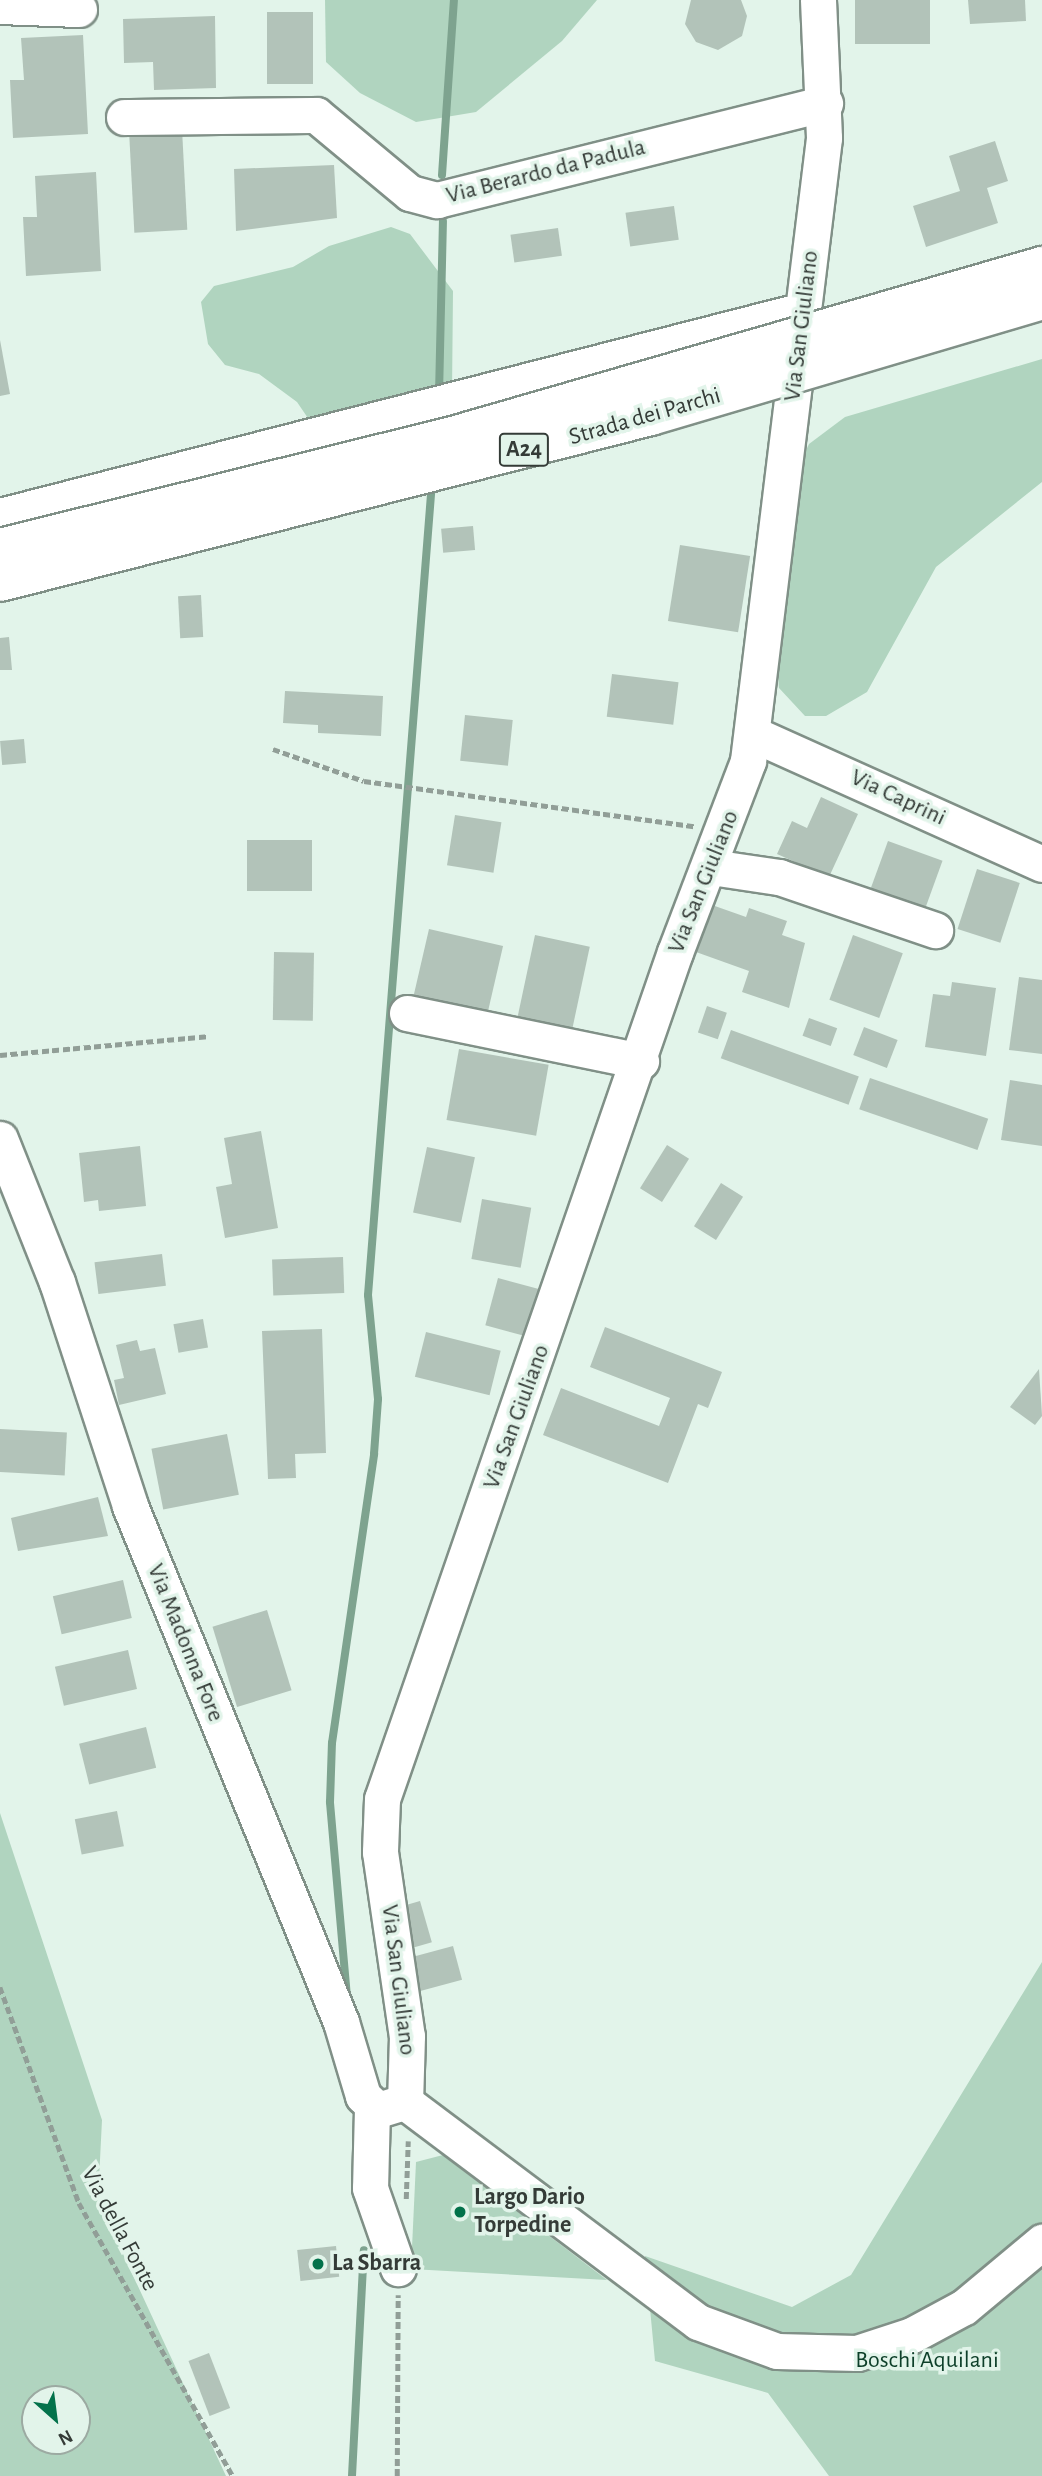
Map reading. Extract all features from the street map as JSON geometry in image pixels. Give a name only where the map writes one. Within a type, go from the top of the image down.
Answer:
[{"type":"highway","name":"Strada dei Parchi","points":[[0,548],[463,433],[1042,266]]},
{"type":"highway","name":"Strada dei Parchi","points":[[0,582],[638,419],[1042,300]]},
{"type":"street","name":"Via San Giuliano","points":[[405,2102],[407,2036],[380,1852],[382,1799],[641,1061],[725,831],[753,734],[825,103],[818,0]]},
{"type":"street","points":[[0,6],[79,9]]},
{"type":"street","name":"Via Berardo da Padula","points":[[124,117],[316,115],[410,193],[437,200],[825,103]]},
{"type":"street","points":[[0,516],[803,310]]},
{"type":"street","name":"Via Caprini","points":[[753,734],[1042,864]]},
{"type":"street","points":[[710,867],[779,877],[935,930]]},
{"type":"street","points":[[407,1013],[641,1061]]},
{"type":"street","name":"Via Madonna Fore","points":[[0,1139],[57,1282],[135,1517],[372,2108]]},
{"type":"street","points":[[397,2260],[370,2188],[372,2108],[405,2102],[698,2322],[777,2351],[857,2353],[912,2335],[964,2307],[1042,2242]]},
{"type":"path","points":[[273,749],[350,778],[725,831]]},
{"type":"path","points":[[0,1055],[207,1036]]},
{"type":"path","name":"Via della Fonte","points":[[0,1987],[79,2203],[233,2476]]},
{"type":"path","points":[[397,2476],[397,2260],[405,2239],[405,2102]]},
{"type":"green space","points":[[325,0],[597,0],[562,41],[476,112],[416,122],[360,93],[326,62]]},
{"type":"green space","points":[[391,227],[410,234],[453,291],[452,393],[314,427],[297,402],[259,374],[225,365],[208,344],[201,302],[214,286],[293,267],[329,246]]},
{"type":"green space","points":[[1042,359],[1042,482],[936,567],[867,692],[826,716],[805,716],[779,688],[777,664],[797,469],[809,444],[845,417]]},
{"type":"green space","points":[[0,1813],[102,2120],[98,2200],[226,2476],[0,2476]]},
{"type":"green space","name":"Boschi Aquilani","points":[[1042,1962],[1042,2476],[829,2476],[768,2393],[655,2361],[645,2256],[792,2307],[851,2275]]},
{"type":"green space","name":"Largo Dario Torpedine","points":[[443,2155],[607,2280],[411,2269],[416,2162]]},
{"type":"building","points":[[691,0],[741,0],[747,16],[742,36],[718,50],[696,42],[685,24]]},
{"type":"building","points":[[855,0],[930,0],[930,44],[855,44]]},
{"type":"building","points":[[968,0],[1025,0],[1026,21],[970,24]]},
{"type":"building","points":[[267,12],[313,12],[313,84],[267,84]]},
{"type":"building","points":[[215,16],[216,88],[154,90],[153,62],[124,63],[123,19]]},
{"type":"building","points":[[83,35],[88,134],[13,138],[10,80],[24,80],[21,38]]},
{"type":"building","points":[[182,129],[187,230],[134,233],[129,132]]},
{"type":"building","points":[[995,141],[1008,181],[987,188],[998,223],[926,247],[913,206],[960,191],[949,156]]},
{"type":"building","points":[[334,165],[337,218],[236,231],[234,169]]},
{"type":"building","points":[[96,172],[101,271],[26,276],[23,217],[37,217],[35,176]]},
{"type":"building","points":[[674,206],[679,240],[630,246],[625,213]]},
{"type":"building","points":[[558,228],[562,256],[514,262],[510,235]]},
{"type":"building","points":[[0,340],[10,394],[0,396]]},
{"type":"building","points":[[473,526],[475,550],[443,553],[441,529]]},
{"type":"building","points":[[680,545],[750,556],[738,632],[668,621]]},
{"type":"building","points":[[201,595],[203,637],[180,638],[178,596]]},
{"type":"building","points":[[9,637],[12,670],[0,670],[0,638]]},
{"type":"building","points":[[612,674],[679,682],[673,725],[607,717]]},
{"type":"building","points":[[285,691],[383,696],[381,736],[318,733],[318,725],[283,723]]},
{"type":"building","points":[[465,715],[513,720],[508,766],[460,761]]},
{"type":"building","points":[[24,739],[26,763],[2,765],[0,741]]},
{"type":"building","points":[[821,797],[858,814],[829,877],[777,854],[792,821],[807,828]]},
{"type":"building","points":[[455,815],[501,822],[493,873],[447,865]]},
{"type":"building","points":[[247,840],[312,840],[312,891],[247,891]]},
{"type":"building","points":[[888,841],[943,861],[924,911],[870,891]]},
{"type":"building","points":[[977,869],[1020,883],[1000,943],[958,929]]},
{"type":"building","points":[[712,905],[746,917],[749,908],[787,921],[782,935],[805,943],[789,1008],[742,992],[749,971],[696,952]]},
{"type":"building","points":[[429,929],[503,946],[487,1014],[413,997]]},
{"type":"building","points":[[535,935],[590,947],[572,1032],[517,1020]]},
{"type":"building","points":[[853,935],[903,953],[879,1018],[829,1000]]},
{"type":"building","points":[[274,952],[314,953],[313,1021],[273,1020]]},
{"type":"building","points":[[1019,977],[1042,980],[1042,1054],[1009,1050]]},
{"type":"building","points":[[952,982],[996,988],[986,1056],[925,1047],[933,994],[950,996]]},
{"type":"building","points":[[707,1006],[727,1013],[718,1039],[698,1032]]},
{"type":"building","points":[[809,1018],[837,1028],[831,1046],[803,1036]]},
{"type":"building","points":[[864,1027],[898,1040],[887,1068],[853,1055]]},
{"type":"building","points":[[731,1030],[859,1077],[849,1105],[721,1058]]},
{"type":"building","points":[[459,1049],[549,1065],[536,1136],[446,1120]]},
{"type":"building","points":[[870,1078],[988,1119],[977,1150],[859,1109]]},
{"type":"building","points":[[1010,1080],[1042,1085],[1042,1146],[1001,1140]]},
{"type":"building","points":[[261,1131],[278,1228],[225,1238],[216,1187],[232,1184],[224,1138]]},
{"type":"building","points":[[667,1145],[689,1159],[662,1202],[640,1188]]},
{"type":"building","points":[[140,1146],[146,1206],[99,1211],[98,1200],[84,1202],[79,1153]]},
{"type":"building","points":[[427,1147],[475,1157],[461,1223],[413,1213]]},
{"type":"building","points":[[721,1183],[743,1197],[716,1240],[694,1226]]},
{"type":"building","points":[[482,1199],[531,1208],[521,1268],[471,1259]]},
{"type":"building","points":[[162,1254],[166,1286],[98,1294],[95,1262]]},
{"type":"building","points":[[343,1257],[344,1293],[273,1295],[272,1259]]},
{"type":"building","points":[[498,1278],[542,1290],[530,1337],[485,1325]]},
{"type":"building","points":[[203,1319],[208,1348],[178,1353],[173,1324]]},
{"type":"building","points":[[605,1327],[722,1372],[708,1408],[698,1404],[668,1483],[543,1435],[561,1388],[659,1426],[670,1398],[590,1367]]},
{"type":"building","points":[[322,1329],[326,1453],[295,1454],[296,1478],[268,1479],[262,1331]]},
{"type":"building","points":[[426,1332],[501,1351],[490,1395],[415,1377]]},
{"type":"building","points":[[137,1340],[140,1351],[155,1348],[166,1394],[119,1405],[114,1380],[124,1378],[116,1345]]},
{"type":"building","points":[[1039,1369],[1042,1416],[1035,1425],[1010,1407]]},
{"type":"building","points":[[0,1429],[67,1433],[65,1475],[0,1472]]},
{"type":"building","points":[[227,1434],[239,1495],[163,1510],[151,1449]]},
{"type":"building","points":[[98,1497],[108,1536],[18,1551],[11,1518]]},
{"type":"building","points":[[123,1580],[132,1618],[62,1634],[53,1596]]},
{"type":"building","points":[[267,1610],[292,1690],[237,1707],[212,1627]]},
{"type":"building","points":[[128,1650],[137,1689],[64,1706],[55,1667]]},
{"type":"building","points":[[146,1727],[156,1768],[89,1784],[79,1744]]},
{"type":"building","points":[[117,1811],[124,1846],[82,1855],[75,1819]]},
{"type":"building","points":[[420,1901],[432,1942],[406,1950],[394,1908]]},
{"type":"building","points":[[453,1946],[462,1980],[417,1992],[408,1958]]},
{"type":"building","name":"La Sbarra","points":[[336,2246],[339,2277],[300,2281],[297,2250]]},
{"type":"building","points":[[209,2353],[230,2408],[210,2416],[188,2361]]},
{"type":"waterway","points":[[442,175],[454,0]]},
{"type":"waterway","points":[[439,395],[443,221]]},
{"type":"waterway","points":[[347,1997],[330,1802],[332,1743],[374,1454],[378,1399],[368,1295],[432,481]]},
{"type":"waterway","points":[[352,2476],[364,2250]]},
{"type":"place","name":"Largo Dario Torpedine","points":[[460,2212]]},
{"type":"place","name":"La Sbarra","points":[[318,2264]]}]
